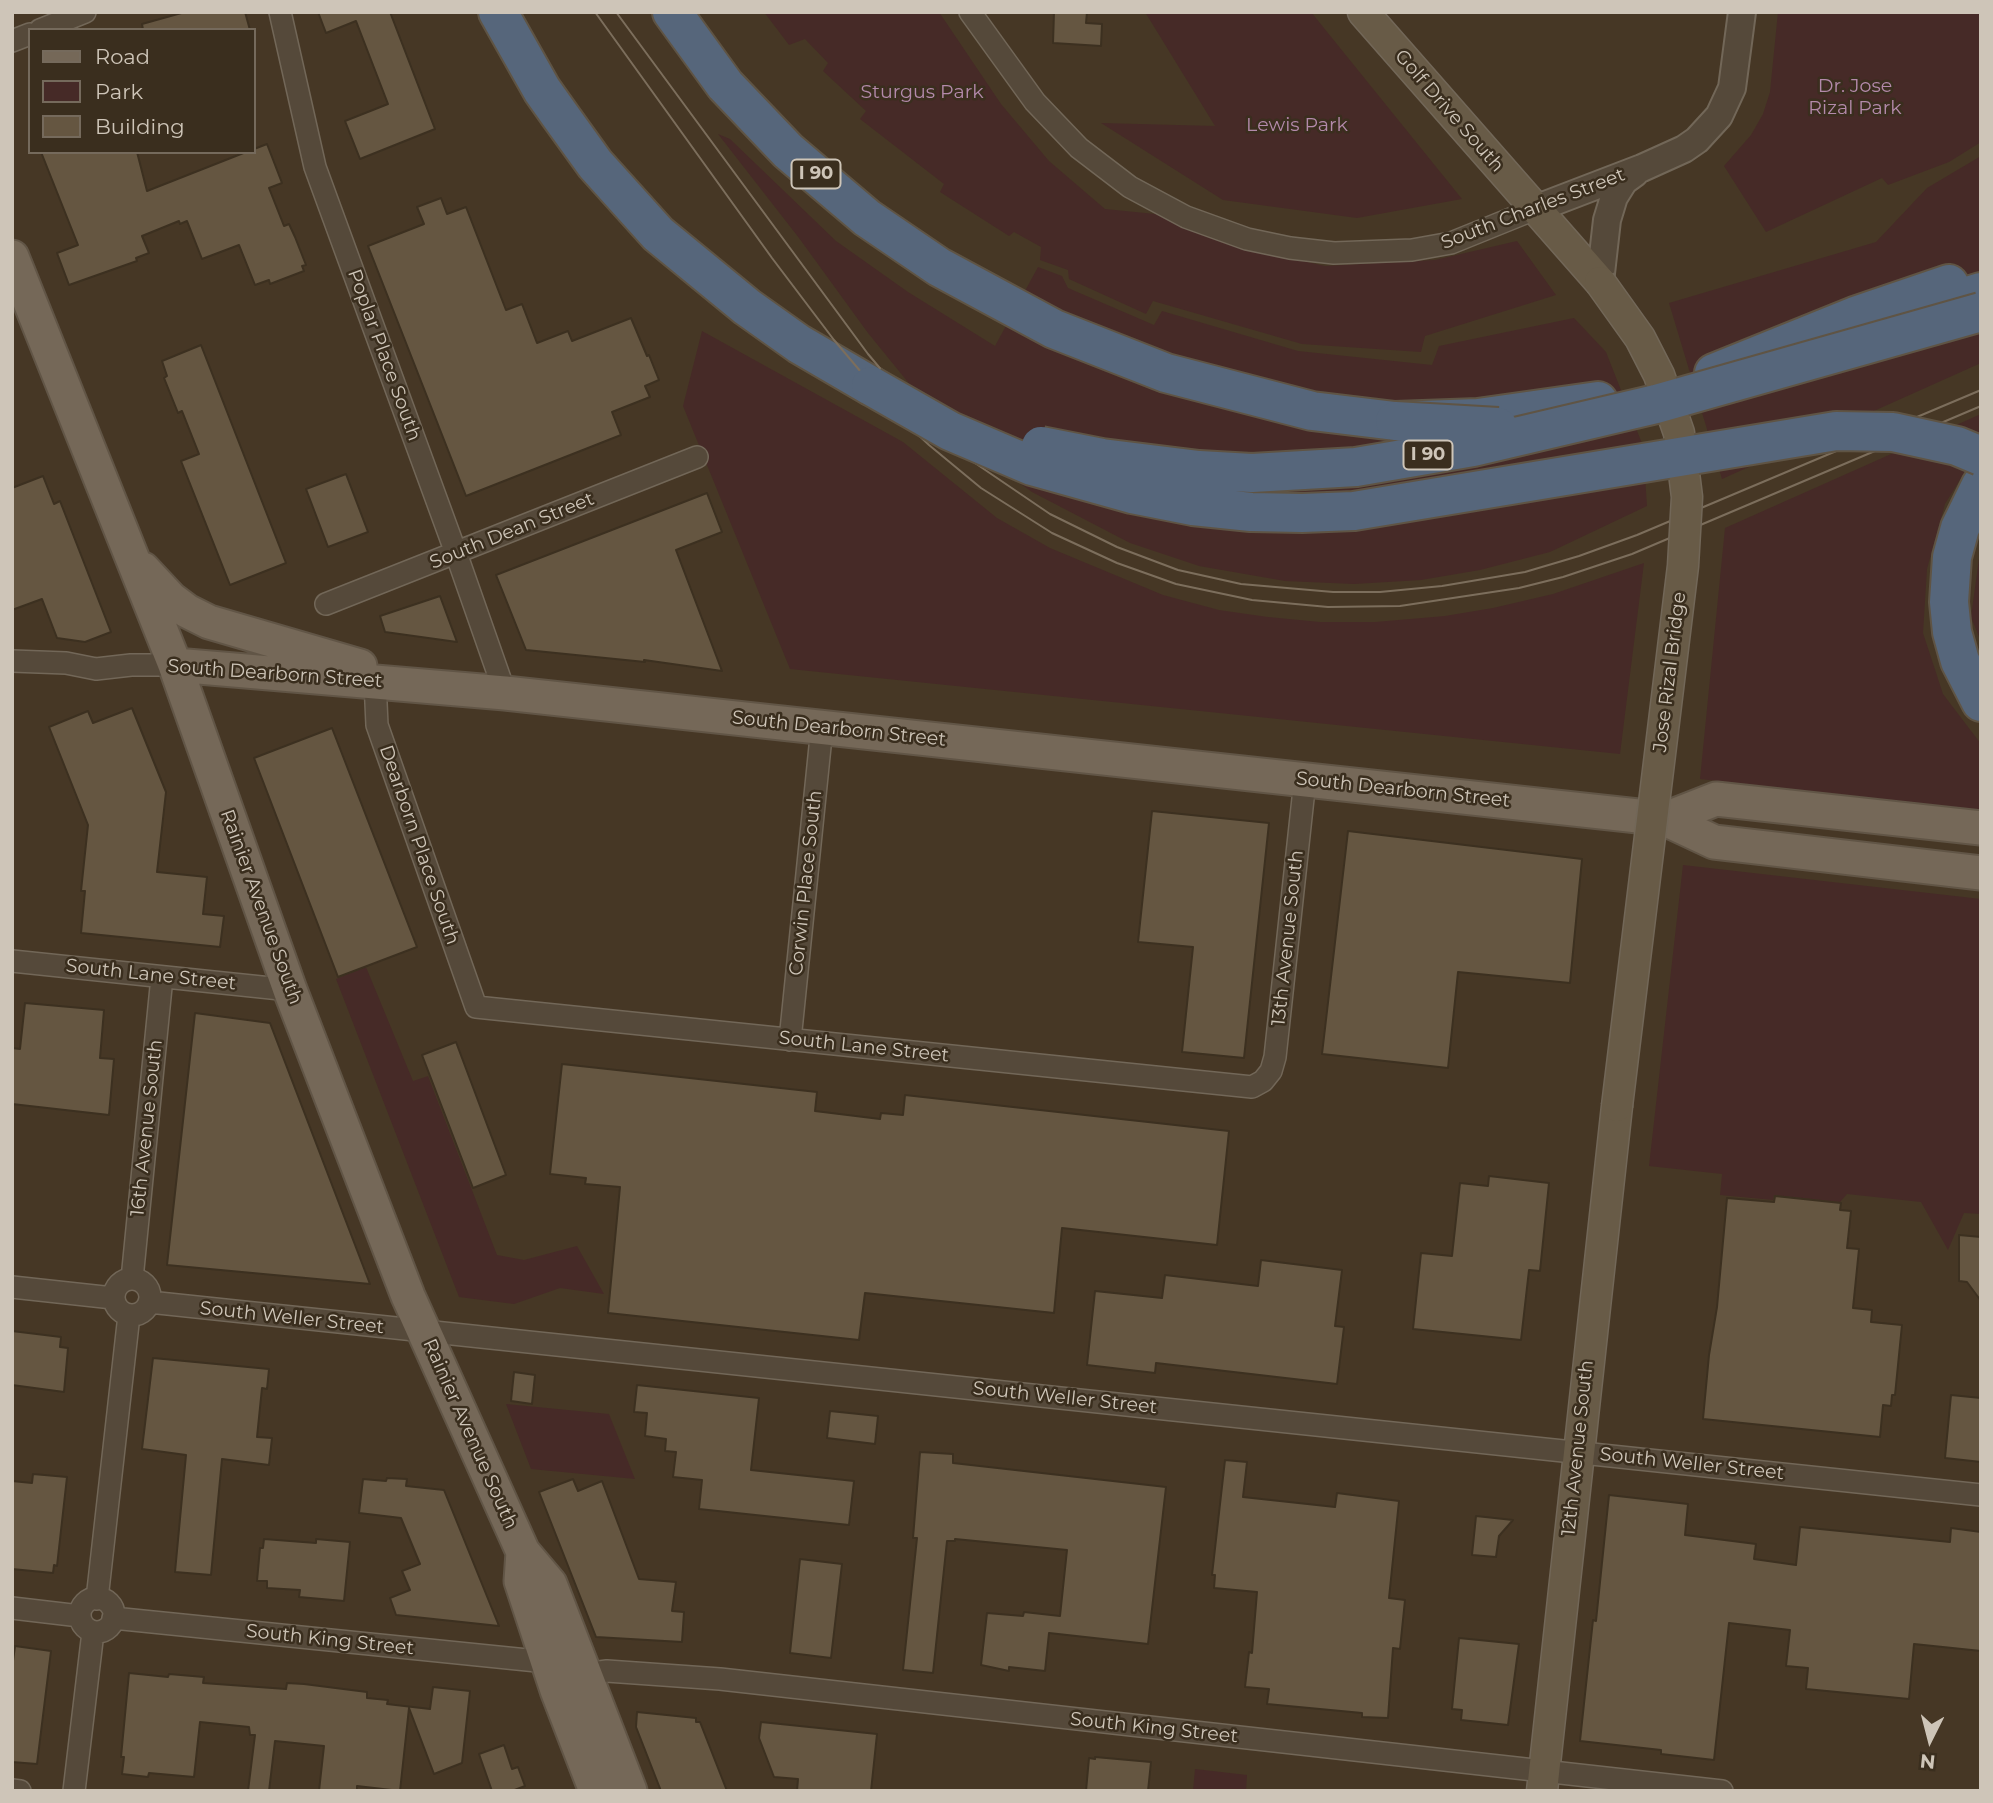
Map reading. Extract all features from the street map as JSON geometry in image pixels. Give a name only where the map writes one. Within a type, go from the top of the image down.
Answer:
[{"type":"highway","name":"I 90","points":[[498,12],[542,90],[595,164],[634,208],[683,256],[747,307],[799,344],[871,386],[966,424],[1056,450],[1199,470],[1252,473],[1356,467],[1545,431],[1656,404],[1981,312]]},
{"type":"highway","name":"I 90","points":[[672,12],[725,85],[788,151],[867,218],[939,267],[1054,329],[1167,373],[1312,411],[1395,421],[1478,418],[1554,409],[1627,395],[1714,373],[1981,292]]},
{"type":"highway","points":[[1714,373],[1855,316],[1981,273]]},
{"type":"highway","points":[[1395,421],[1538,428],[1621,423],[1646,419],[1842,368],[1981,328]]},
{"type":"highway","points":[[871,386],[950,431],[1032,466],[1132,494],[1193,506],[1251,512],[1354,511],[1836,431],[1893,432],[1957,446],[1981,456]]},
{"type":"highway","points":[[1981,485],[1960,528],[1952,557],[1949,602],[1952,632],[1960,661],[1981,702]]},
{"type":"main road","name":"Golf Drive South","points":[[1363,12],[1535,209]]},
{"type":"main road","points":[[1535,209],[1595,265]]},
{"type":"main road","name":"Rainier Avenue South","points":[[12,257],[175,665],[290,990],[423,1332],[523,1552],[550,1584],[630,1791]]},
{"type":"main road","name":"Jose Rizal Bridge","points":[[1595,265],[1659,375],[1678,433],[1687,497],[1683,566],[1617,1106]]},
{"type":"main road","points":[[130,553],[171,599],[209,622],[430,686]]},
{"type":"main road","name":"South Dearborn Street","points":[[175,665],[505,693],[1665,819],[1714,842],[1981,873]]},
{"type":"main road","name":"South Dearborn Street","points":[[1665,819],[1716,799],[1981,828]]},
{"type":"main road","name":"12th Avenue South","points":[[1543,1781],[1577,1451],[1617,1106]]},
{"type":"main road","name":"Rainier Avenue South","points":[[523,1552],[521,1581],[547,1662],[596,1791]]},
{"type":"main road","points":[[534,1621],[548,1626],[566,1667],[586,1674]]},
{"type":"street","points":[[45,28],[85,12]]},
{"type":"street","name":"Poplar Place South","points":[[279,12],[315,167],[505,693]]},
{"type":"street","name":"South Charles Street","points":[[970,12],[1035,102],[1079,148],[1130,187],[1186,218],[1247,239],[1334,253],[1412,250],[1451,243],[1684,149],[1697,140],[1718,116],[1732,88],[1742,12]]},
{"type":"street","points":[[1595,265],[1614,197],[1624,181],[1642,168]]},
{"type":"street","name":"South Dean Street","points":[[326,604],[697,457]]},
{"type":"street","name":"South Dearborn Street","points":[[12,661],[66,663],[96,669],[131,665],[175,665]]},
{"type":"street","name":"Dearborn Place South","points":[[375,681],[377,725],[476,1007]]},
{"type":"street","name":"Corwin Place South","points":[[790,1040],[822,727]]},
{"type":"street","name":"13th Avenue South","points":[[1252,1087],[1263,1081],[1271,1071],[1275,1058],[1305,779]]},
{"type":"street","name":"South Lane Street","points":[[12,961],[290,990]]},
{"type":"street","name":"16th Avenue South","points":[[132,1279],[162,977]]},
{"type":"street","name":"South Lane Street","points":[[476,1007],[1252,1087]]},
{"type":"street","points":[[132,1279],[146,1286],[149,1302],[142,1312],[129,1315],[119,1310],[113,1298],[120,1282],[132,1279]]},
{"type":"street","points":[[12,1287],[113,1298]]},
{"type":"street","name":"South Weller Street","points":[[149,1302],[1981,1495]]},
{"type":"street","points":[[97,1599],[129,1315]]},
{"type":"street","points":[[12,1608],[86,1624],[106,1629],[113,1618],[111,1606],[97,1599],[83,1605],[86,1624],[74,1791]]},
{"type":"street","name":"South King Street","points":[[113,1618],[547,1662]]},
{"type":"street","name":"South King Street","points":[[586,1674],[607,1671],[719,1679],[1543,1781],[1722,1791]]},
{"type":"street","points":[[12,1790],[20,1791]]},
{"type":"green space","name":"Sturgus Park","points":[[764,12],[939,12],[1001,104],[1049,161],[1105,209],[1155,214],[1227,244],[1325,266],[1435,260],[1517,241],[1556,295],[1425,336],[1421,352],[1302,344],[1153,301],[1146,314],[1069,279],[1068,270],[1040,260],[1041,247],[1014,232],[1009,236],[940,192],[944,184],[860,119],[866,111],[823,71],[828,63],[805,39],[789,45]]},
{"type":"green space","name":"Lewis Park","points":[[1145,12],[1311,12],[1462,199],[1357,218],[1223,200],[1101,123],[1215,126]]},
{"type":"green space","name":"Dr. Jose Rizal Park","points":[[1778,12],[1981,12],[1981,142],[1949,162],[1888,185],[1882,178],[1766,232],[1724,166],[1751,135],[1763,114],[1770,92]]},
{"type":"green space","points":[[718,134],[730,139],[836,241],[908,292],[995,346],[1038,267],[1062,276],[1068,288],[1154,325],[1162,311],[1298,351],[1432,365],[1439,346],[1574,318],[1606,352],[1643,446],[1647,506],[1550,552],[1480,570],[1421,580],[1354,584],[1285,581],[1199,566],[1130,543],[1032,492],[996,466],[916,392],[868,333]]},
{"type":"green space","points":[[1981,156],[1981,363],[1722,479],[1669,303],[1876,242],[1927,188]]},
{"type":"green space","points":[[702,331],[903,442],[997,518],[1050,548],[1163,595],[1219,610],[1320,622],[1375,622],[1445,616],[1553,594],[1644,563],[1620,754],[790,669],[683,406]]},
{"type":"green space","points":[[1981,414],[1981,455],[1966,470],[1945,504],[1927,569],[1923,633],[1943,694],[1981,744],[1981,810],[1700,779],[1725,528]]},
{"type":"green space","points":[[1981,544],[1981,642],[1971,617]]},
{"type":"green space","points":[[1683,865],[1981,899],[1981,1214],[1964,1213],[1948,1250],[1921,1202],[1847,1194],[1840,1202],[1774,1195],[1773,1200],[1720,1195],[1722,1174],[1649,1166]]},
{"type":"green space","points":[[366,967],[413,1081],[428,1076],[497,1255],[524,1260],[577,1246],[604,1294],[560,1288],[514,1304],[459,1297],[336,979]]},
{"type":"green space","points":[[506,1404],[609,1414],[635,1479],[531,1469]]},
{"type":"green space","points":[[1195,1769],[1247,1775],[1246,1791],[1193,1791]]},
{"type":"building","points":[[185,12],[245,12],[249,28],[143,28],[142,24]]},
{"type":"building","points":[[318,12],[390,12],[435,129],[360,159],[345,121],[388,104],[356,21],[326,33]]},
{"type":"building","points":[[1054,12],[1087,12],[1086,23],[1102,24],[1101,46],[1053,43]]},
{"type":"building","points":[[267,144],[282,183],[269,188],[284,226],[289,224],[295,237],[306,265],[302,266],[304,271],[270,284],[269,280],[255,285],[239,245],[202,259],[187,221],[180,224],[179,221],[142,236],[149,253],[136,258],[137,261],[69,285],[57,253],[78,245],[42,154],[138,154],[147,191],[241,154],[256,154],[256,148]]},
{"type":"building","points":[[441,198],[447,214],[466,207],[506,310],[522,304],[537,343],[568,331],[572,341],[631,318],[659,380],[645,386],[650,397],[612,412],[621,435],[466,496],[368,246],[424,224],[417,207]]},
{"type":"building","points":[[201,345],[286,563],[230,585],[181,461],[199,454],[182,411],[178,413],[164,378],[167,376],[162,361]]},
{"type":"building","points":[[346,474],[368,532],[328,547],[306,489]]},
{"type":"building","points":[[43,476],[54,504],[60,501],[111,632],[85,642],[57,638],[42,599],[12,610],[12,488]]},
{"type":"building","points":[[707,493],[722,532],[676,550],[722,671],[644,660],[645,662],[526,650],[496,575]]},
{"type":"building","points":[[440,596],[457,642],[385,632],[380,616]]},
{"type":"building","points":[[132,708],[166,792],[157,872],[207,877],[203,914],[224,916],[220,947],[81,933],[85,891],[81,891],[88,825],[49,727],[88,711],[93,723]]},
{"type":"building","points":[[332,728],[417,947],[338,977],[254,758]]},
{"type":"building","points":[[1152,811],[1269,823],[1244,1058],[1182,1052],[1193,947],[1138,942]]},
{"type":"building","points":[[1348,831],[1582,859],[1570,983],[1458,972],[1448,1068],[1322,1054]]},
{"type":"building","points":[[25,1003],[104,1010],[100,1058],[114,1059],[109,1115],[12,1104],[12,1048],[20,1049]]},
{"type":"building","points":[[195,1013],[270,1023],[370,1284],[167,1265]]},
{"type":"building","points":[[456,1042],[506,1175],[473,1188],[422,1055]]},
{"type":"building","points":[[562,1064],[817,1092],[815,1111],[880,1119],[881,1113],[903,1115],[905,1095],[1229,1131],[1217,1245],[1062,1228],[1054,1313],[865,1293],[859,1340],[608,1313],[620,1187],[585,1184],[586,1178],[550,1174]]},
{"type":"building","points":[[1489,1176],[1549,1183],[1540,1271],[1529,1270],[1521,1340],[1413,1329],[1421,1253],[1452,1256],[1460,1183],[1488,1186]]},
{"type":"building","points":[[1775,1196],[1841,1203],[1840,1210],[1851,1211],[1847,1248],[1859,1249],[1853,1308],[1872,1310],[1871,1322],[1902,1325],[1895,1395],[1892,1395],[1891,1406],[1883,1405],[1880,1437],[1703,1419],[1727,1198],[1774,1202]]},
{"type":"building","points":[[1959,1235],[1981,1237],[1981,1301],[1967,1282],[1959,1281]]},
{"type":"building","points":[[1261,1260],[1342,1270],[1335,1326],[1344,1327],[1337,1384],[1156,1363],[1155,1373],[1087,1365],[1095,1291],[1162,1298],[1165,1275],[1258,1286]]},
{"type":"building","points":[[12,1331],[61,1337],[60,1347],[68,1348],[64,1392],[12,1385]]},
{"type":"building","points":[[153,1358],[269,1369],[267,1389],[262,1388],[257,1437],[272,1438],[269,1465],[222,1459],[211,1575],[175,1572],[186,1455],[142,1449]]},
{"type":"building","points":[[514,1372],[535,1375],[532,1404],[511,1401]]},
{"type":"building","points":[[637,1385],[759,1398],[751,1470],[854,1481],[849,1525],[699,1509],[702,1480],[673,1477],[676,1452],[665,1451],[666,1439],[645,1436],[647,1413],[634,1412]]},
{"type":"building","points":[[1951,1395],[1981,1398],[1981,1462],[1945,1458]]},
{"type":"building","points":[[830,1411],[878,1416],[875,1444],[827,1438]]},
{"type":"building","points":[[920,1452],[953,1454],[953,1463],[1166,1487],[1148,1644],[1049,1633],[1045,1671],[1009,1667],[1009,1671],[981,1665],[987,1613],[1023,1616],[1024,1612],[1060,1616],[1067,1550],[955,1539],[947,1541],[933,1673],[903,1670],[917,1538],[913,1538]]},
{"type":"building","points":[[1225,1460],[1247,1462],[1243,1497],[1335,1507],[1337,1493],[1399,1501],[1389,1598],[1405,1600],[1400,1649],[1393,1648],[1388,1718],[1267,1704],[1269,1689],[1245,1687],[1249,1652],[1252,1653],[1257,1592],[1214,1588],[1215,1575],[1212,1575]]},
{"type":"building","points":[[33,1474],[67,1477],[57,1566],[54,1565],[53,1573],[12,1569],[12,1481],[32,1483]]},
{"type":"building","points":[[387,1478],[407,1479],[406,1486],[444,1490],[499,1626],[396,1615],[390,1598],[410,1590],[402,1571],[420,1564],[401,1518],[359,1513],[363,1479],[386,1481]]},
{"type":"building","points":[[573,1479],[578,1491],[602,1481],[639,1579],[676,1582],[672,1611],[684,1612],[682,1642],[596,1637],[539,1492]]},
{"type":"building","points":[[1609,1495],[1688,1504],[1685,1535],[1756,1544],[1754,1559],[1796,1565],[1800,1527],[1950,1542],[1951,1528],[1981,1532],[1981,1651],[1914,1644],[1909,1699],[1806,1689],[1808,1668],[1786,1666],[1790,1630],[1729,1623],[1714,1760],[1661,1754],[1661,1750],[1580,1741]]},
{"type":"building","points":[[1476,1516],[1513,1520],[1499,1536],[1496,1557],[1472,1555]]},
{"type":"building","points":[[264,1539],[316,1543],[316,1539],[350,1542],[344,1601],[299,1597],[300,1590],[267,1588],[267,1581],[257,1581],[260,1548],[263,1548]]},
{"type":"building","points":[[800,1559],[842,1564],[831,1658],[790,1653]]},
{"type":"building","points":[[1459,1638],[1519,1644],[1508,1725],[1461,1720],[1462,1710],[1452,1709]]},
{"type":"building","points":[[15,1646],[51,1651],[37,1764],[12,1762],[12,1668]]},
{"type":"building","points":[[129,1673],[204,1677],[203,1683],[286,1689],[287,1683],[304,1684],[367,1692],[367,1698],[388,1700],[387,1704],[430,1709],[433,1687],[470,1691],[462,1763],[434,1774],[409,1708],[400,1791],[357,1786],[357,1791],[319,1791],[324,1746],[275,1741],[269,1791],[248,1791],[255,1735],[250,1735],[249,1727],[200,1722],[194,1777],[149,1773],[148,1777],[122,1774],[124,1757],[121,1757]]},
{"type":"building","points":[[637,1712],[696,1718],[696,1722],[700,1722],[727,1791],[661,1791],[636,1727]]},
{"type":"building","points":[[761,1722],[877,1734],[871,1791],[797,1791],[798,1779],[774,1777],[759,1738]]},
{"type":"building","points":[[504,1745],[512,1769],[518,1767],[525,1786],[512,1791],[492,1791],[479,1754]]},
{"type":"building","points":[[1089,1758],[1151,1762],[1148,1791],[1086,1791]]},
{"type":"tram line","points":[[595,12],[772,258],[834,340],[899,417],[981,488],[1052,533],[1117,563],[1176,584],[1252,600],[1328,607],[1400,606],[1519,588],[1563,577],[1632,554],[1981,406]]},
{"type":"tram line","points":[[616,12],[868,354],[935,428],[972,461],[1050,514],[1117,547],[1178,570],[1241,584],[1333,592],[1380,592],[1442,586],[1525,572],[1637,535],[1981,390]]}]
